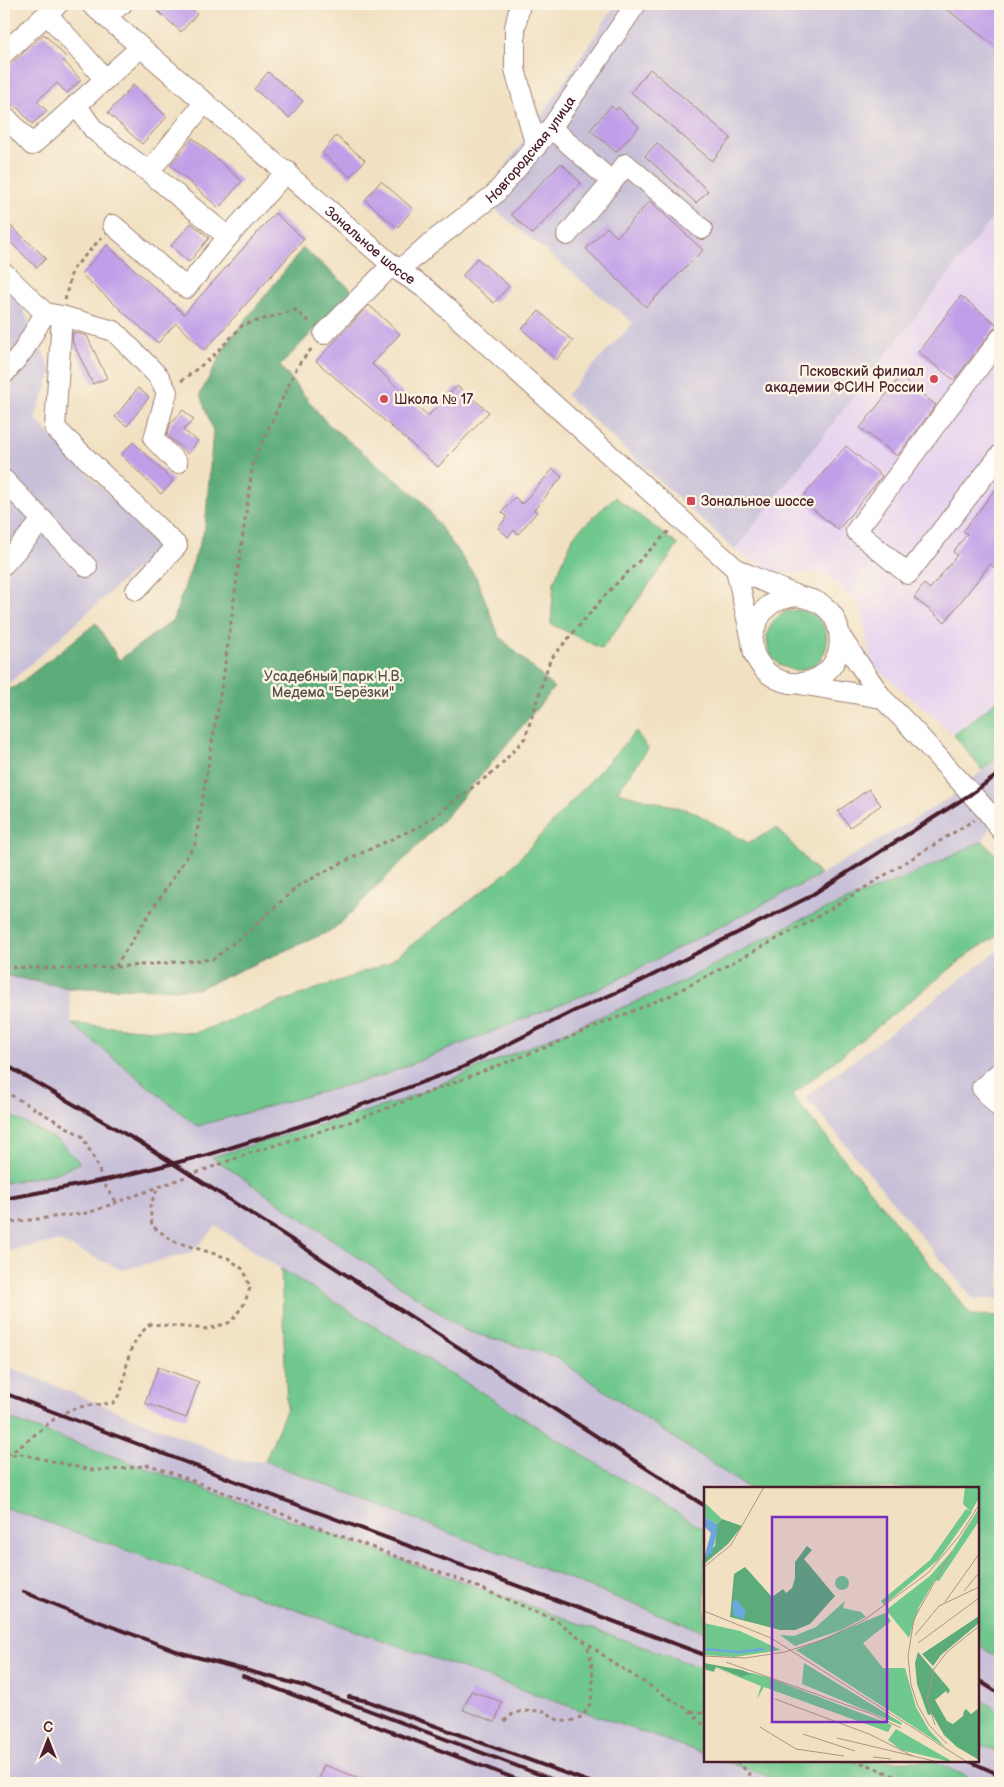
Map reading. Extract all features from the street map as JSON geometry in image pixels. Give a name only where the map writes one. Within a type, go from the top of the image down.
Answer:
[{"type":"street","points":[[98,10],[122,4]]},
{"type":"street","points":[[520,4],[516,28],[515,69],[536,147]]},
{"type":"street","name":"Новгородская улица","points":[[324,334],[396,268],[496,194],[551,128],[636,4]]},
{"type":"street","points":[[4,52],[52,9],[105,79]]},
{"type":"street","name":"Зональное шоссе","points":[[98,10],[140,48],[287,171],[396,268],[426,290],[736,570],[798,596],[813,599],[827,608],[836,621],[840,636],[882,698],[908,724],[1000,829]]},
{"type":"street","points":[[4,115],[32,145],[140,48]]},
{"type":"street","points":[[149,172],[205,102]]},
{"type":"street","points":[[76,105],[94,130],[228,237]]},
{"type":"street","points":[[551,128],[612,182]]},
{"type":"street","points":[[567,235],[626,164],[702,229]]},
{"type":"street","points":[[113,226],[186,288],[228,237],[287,171]]},
{"type":"street","points":[[4,273],[54,314],[114,331],[159,377],[167,392],[154,439],[177,464]]},
{"type":"street","points":[[4,374],[54,314]]},
{"type":"street","points":[[54,314],[54,428],[176,546],[136,590]]},
{"type":"street","points":[[1000,340],[856,531],[908,574],[1000,454]]},
{"type":"street","points":[[4,480],[87,567]]},
{"type":"street","points":[[4,564],[43,520]]},
{"type":"street","points":[[736,570],[755,657],[766,672],[782,682],[882,698]]},
{"type":"street","points":[[752,638],[756,620],[769,605],[782,598],[798,596]]},
{"type":"street","points":[[800,684],[818,678],[832,666],[839,651],[840,636]]},
{"type":"street","points":[[1000,1072],[982,1088],[1000,1108]]},
{"type":"path","points":[[54,314],[72,270],[113,226]]},
{"type":"path","points":[[115,967],[195,844],[224,672],[253,462],[298,366],[324,334],[295,310],[243,324],[211,358],[167,392]]},
{"type":"path","points":[[4,967],[74,969],[213,960],[250,930],[298,886],[353,857],[424,824],[498,769],[526,738],[550,660],[607,593],[669,531]]},
{"type":"path","points":[[4,1222],[88,1213],[250,1153],[356,1120],[544,1048],[671,994],[809,922],[987,812]]},
{"type":"path","points":[[4,1091],[82,1136],[98,1166],[102,1181],[116,1203]]},
{"type":"path","points":[[4,1456],[18,1449],[32,1436],[70,1410],[113,1403],[121,1393],[125,1381],[126,1364],[137,1336],[150,1324],[208,1329],[231,1322],[244,1304],[250,1288],[244,1270],[228,1258],[172,1241],[152,1226],[150,1205],[158,1187]]},
{"type":"path","points":[[4,1456],[20,1454],[91,1470],[113,1470],[150,1465],[468,1583],[556,1620],[615,1664],[690,1711],[704,1726]]},
{"type":"path","points":[[504,1721],[515,1712],[544,1712],[560,1721],[578,1718],[589,1708],[593,1691],[592,1662],[587,1643]]},
{"type":"path","points":[[690,1711],[704,1712]]},
{"type":"path","points":[[738,1762],[758,1783]]},
{"type":"path","points":[[857,1762],[910,1783]]},
{"type":"shaded area","points":[[616,4],[1000,4],[1000,208],[735,550],[566,395],[633,323],[497,211],[489,190],[540,118]]},
{"type":"shaded area","name":"Псковский филиал академии ФСИН России","points":[[1000,208],[1000,698],[954,735],[871,663],[861,607],[827,574],[771,572],[735,550]]},
{"type":"shaded area","points":[[4,284],[17,296],[52,372],[35,418],[159,548],[4,688]]},
{"type":"shaded area","points":[[1000,756],[1000,812],[997,814],[983,841],[914,874],[797,921],[678,984],[398,1102],[213,1157],[466,1331],[554,1356],[747,1487],[704,1487],[704,1529],[281,1269],[216,1226],[191,1253],[122,1270],[58,1241],[4,1252],[4,1183],[57,1173],[60,1142],[4,1112],[4,975],[68,988],[72,1024],[197,1126],[601,988],[820,875],[951,797]]},
{"type":"shaded area","points":[[1000,949],[1000,1299],[973,1299],[806,1097]]},
{"type":"shaded area","points":[[4,1365],[240,1461],[265,1461],[704,1632],[704,1669],[4,1417]]},
{"type":"shaded area","points":[[4,1507],[704,1754],[704,1762],[727,1762],[787,1783],[4,1783]]},
{"type":"shaded area","points":[[979,1645],[1000,1660],[1000,1712],[979,1699]]},
{"type":"shaded area","points":[[979,1744],[1000,1754],[1000,1783],[981,1783],[936,1762],[979,1762]]},
{"type":"green space","name":"Усадебный парк Н.В. Медема \"Берёзки\"","points":[[303,248],[352,290],[280,366],[327,423],[422,501],[476,577],[499,636],[554,688],[445,818],[335,929],[197,989],[68,988],[4,975],[4,691],[15,687],[96,623],[119,660],[173,620],[205,528],[213,431],[200,394],[228,342]]},
{"type":"green space","points":[[615,497],[678,545],[602,649],[551,624],[554,582],[574,535]]},
{"type":"green space","points":[[791,610],[803,610],[814,615],[822,623],[827,634],[825,652],[814,665],[803,670],[791,670],[780,665],[772,657],[767,646],[767,634],[772,623],[780,615]]},
{"type":"green space","points":[[1000,698],[1000,756],[982,770],[954,735]]},
{"type":"green space","points":[[636,731],[648,749],[617,792],[692,811],[748,843],[777,828],[820,875],[601,988],[384,1075],[197,1126],[72,1024],[195,1033],[388,963],[507,872]]},
{"type":"green space","points":[[983,841],[1000,860],[1000,934],[970,953],[792,1095],[971,1315],[1000,1316],[1000,1660],[979,1645],[979,1487],[747,1487],[554,1356],[466,1331],[212,1157],[398,1102],[678,984],[797,921],[914,874]]},
{"type":"green space","points":[[4,1112],[60,1142],[80,1163],[57,1173],[4,1183]]},
{"type":"green space","points":[[281,1269],[704,1529],[704,1632],[265,1461],[287,1408]]},
{"type":"green space","points":[[4,1417],[704,1669],[704,1754],[4,1507]]},
{"type":"green space","points":[[979,1699],[1000,1712],[1000,1754],[979,1744]]},
{"type":"green space","points":[[727,1762],[936,1762],[981,1783],[787,1783]]},
{"type":"building","points":[[150,4],[186,4],[197,14],[181,32]]},
{"type":"building","points":[[940,4],[1000,4],[1000,50]]},
{"type":"building","points":[[44,34],[66,57],[63,60],[81,80],[67,93],[57,83],[37,101],[47,111],[32,124],[14,104],[12,106],[4,99],[4,70]]},
{"type":"building","points":[[650,69],[731,138],[712,161],[631,92]]},
{"type":"building","points":[[268,72],[303,101],[289,118],[254,89]]},
{"type":"building","points":[[133,85],[167,117],[142,144],[108,113]]},
{"type":"building","points":[[611,106],[616,110],[618,107],[639,127],[616,152],[590,130]]},
{"type":"building","points":[[336,136],[365,160],[350,177],[322,153]]},
{"type":"building","points":[[193,138],[242,181],[219,208],[170,165]]},
{"type":"building","points":[[657,143],[708,191],[696,203],[645,156]]},
{"type":"building","points":[[561,163],[581,183],[532,234],[511,214]]},
{"type":"building","points":[[381,181],[413,209],[397,228],[365,200]]},
{"type":"building","points":[[650,201],[703,250],[646,307],[586,249],[607,227],[617,237]]},
{"type":"building","points":[[275,213],[304,239],[205,350],[176,323],[158,343],[81,274],[107,245],[184,314]]},
{"type":"building","points":[[4,220],[46,258],[37,268],[4,236]]},
{"type":"building","points":[[191,223],[209,238],[189,262],[171,246]]},
{"type":"building","points":[[477,258],[509,286],[494,303],[462,276]]},
{"type":"building","points":[[961,296],[997,325],[954,380],[918,352]]},
{"type":"building","name":"Школа № 17","points":[[369,305],[400,334],[372,364],[428,416],[457,386],[489,412],[438,467],[316,361]]},
{"type":"building","points":[[539,311],[573,341],[556,360],[522,329]]},
{"type":"building","points":[[73,332],[87,336],[107,378],[93,384],[72,341]]},
{"type":"building","points":[[900,377],[936,405],[897,456],[860,428]]},
{"type":"building","points":[[138,388],[149,397],[127,426],[115,417]]},
{"type":"building","points":[[183,410],[194,420],[183,430],[198,441],[188,454],[167,435],[171,423]]},
{"type":"building","points":[[133,442],[173,481],[161,494],[121,455]]},
{"type":"building","points":[[846,446],[882,476],[838,530],[801,499]]},
{"type":"building","points":[[553,469],[562,477],[534,510],[537,512],[518,534],[514,530],[508,537],[498,528],[507,517],[502,512],[515,497],[522,504]]},
{"type":"building","points":[[1000,483],[1000,572],[990,564],[945,622],[914,598],[924,584],[930,589],[957,555],[953,552],[967,534],[963,531]]},
{"type":"building","points":[[869,789],[881,805],[850,827],[838,811]]},
{"type":"building","points":[[158,1367],[199,1382],[186,1418],[145,1403]]},
{"type":"building","points":[[471,1691],[502,1702],[495,1722],[463,1710]]},
{"type":"building","points":[[324,1765],[370,1782],[370,1783],[317,1783]]},
{"type":"railway","points":[[4,1199],[110,1179],[207,1155],[329,1117],[463,1067],[807,898],[971,794],[1000,773]]},
{"type":"railway","points":[[4,1064],[146,1146],[704,1505]]},
{"type":"railway","points":[[4,1393],[295,1504],[704,1655]]},
{"type":"railway","points":[[24,1592],[182,1653],[304,1686],[562,1783]]},
{"type":"railway","points":[[243,1676],[527,1783]]},
{"type":"railway","points":[[979,1681],[1000,1694]]},
{"type":"railway","points":[[349,1697],[367,1701],[592,1783]]},
{"type":"railway","points":[[971,1762],[1000,1775]]},
{"type":"place","name":"Псковский филиал академии ФСИН России","points":[[934,379]]},
{"type":"place","name":"Школа № 17","points":[[384,399]]},
{"type":"place","name":"Зональное шоссе","points":[[691,501]]}]
